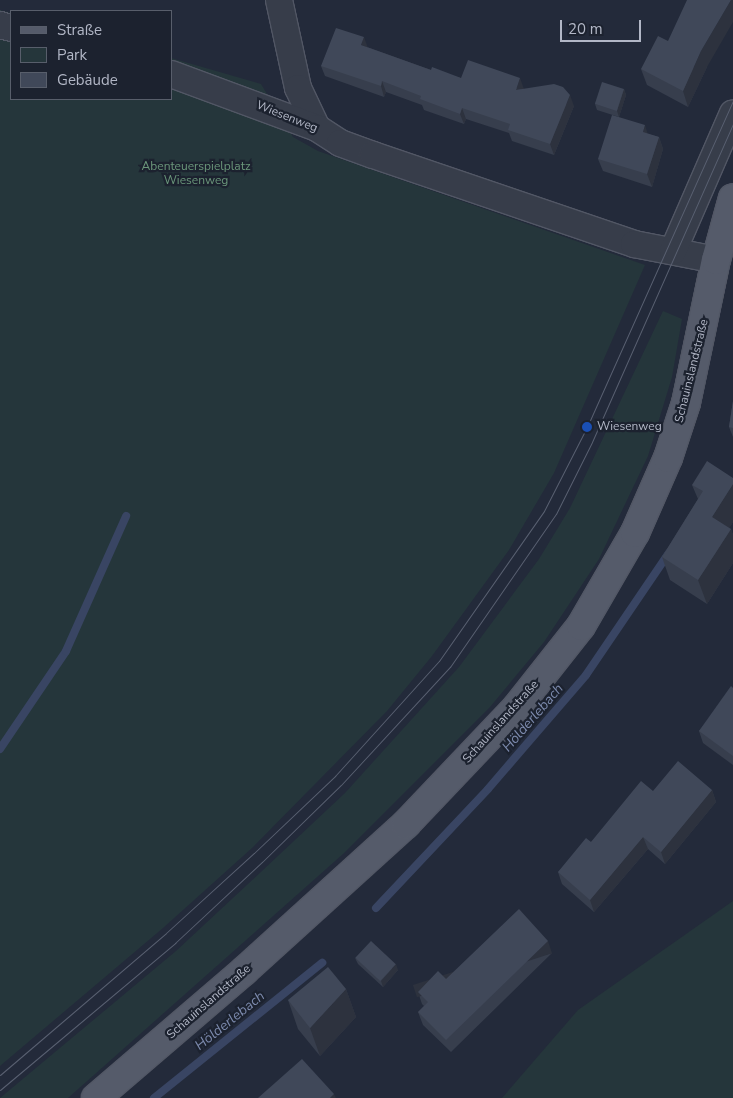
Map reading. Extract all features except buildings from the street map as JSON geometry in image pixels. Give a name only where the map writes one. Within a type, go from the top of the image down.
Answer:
[{"type":"main road","name":"Schauinslandstraße","points":[[96,1098],[237,977],[406,824],[517,707],[581,626],[635,533],[668,458],[696,360],[716,260],[733,198]]},
{"type":"street","points":[[279,0],[298,88],[317,128]]},
{"type":"street","name":"Wiesenweg","points":[[172,74],[317,128],[340,143],[373,155],[634,244],[716,260]]},
{"type":"street","points":[[673,251],[733,113]]},
{"type":"green space","name":"Abenteuerspielplatz Wiesenweg","points":[[0,10],[10,13],[10,100],[172,100],[172,58],[261,84],[293,137],[318,151],[645,265],[554,473],[509,550],[432,656],[387,711],[252,848],[163,928],[0,1066]]},
{"type":"green space","points":[[663,311],[682,319],[672,377],[648,456],[599,559],[544,642],[490,707],[343,854],[68,1098],[0,1098],[176,951],[263,870],[345,793],[459,667],[539,559],[570,508]]},
{"type":"green space","points":[[733,901],[733,1098],[502,1098],[578,1010]]},
{"type":"waterway","points":[[0,749],[66,651],[126,516]]},
{"type":"waterway","name":"Hölderlebach","points":[[376,908],[488,789],[586,675],[669,553]]},
{"type":"waterway","name":"Hölderlebach","points":[[154,1098],[322,963]]},
{"type":"tram line","points":[[0,1075],[166,933],[254,853],[335,776],[439,661],[544,511],[587,427],[733,101]]},
{"type":"tram line","points":[[0,1090],[175,943],[262,862],[341,785],[450,667],[556,514],[592,442],[733,124]]},
{"type":"place","name":"Wiesenweg","points":[[587,427]]}]
